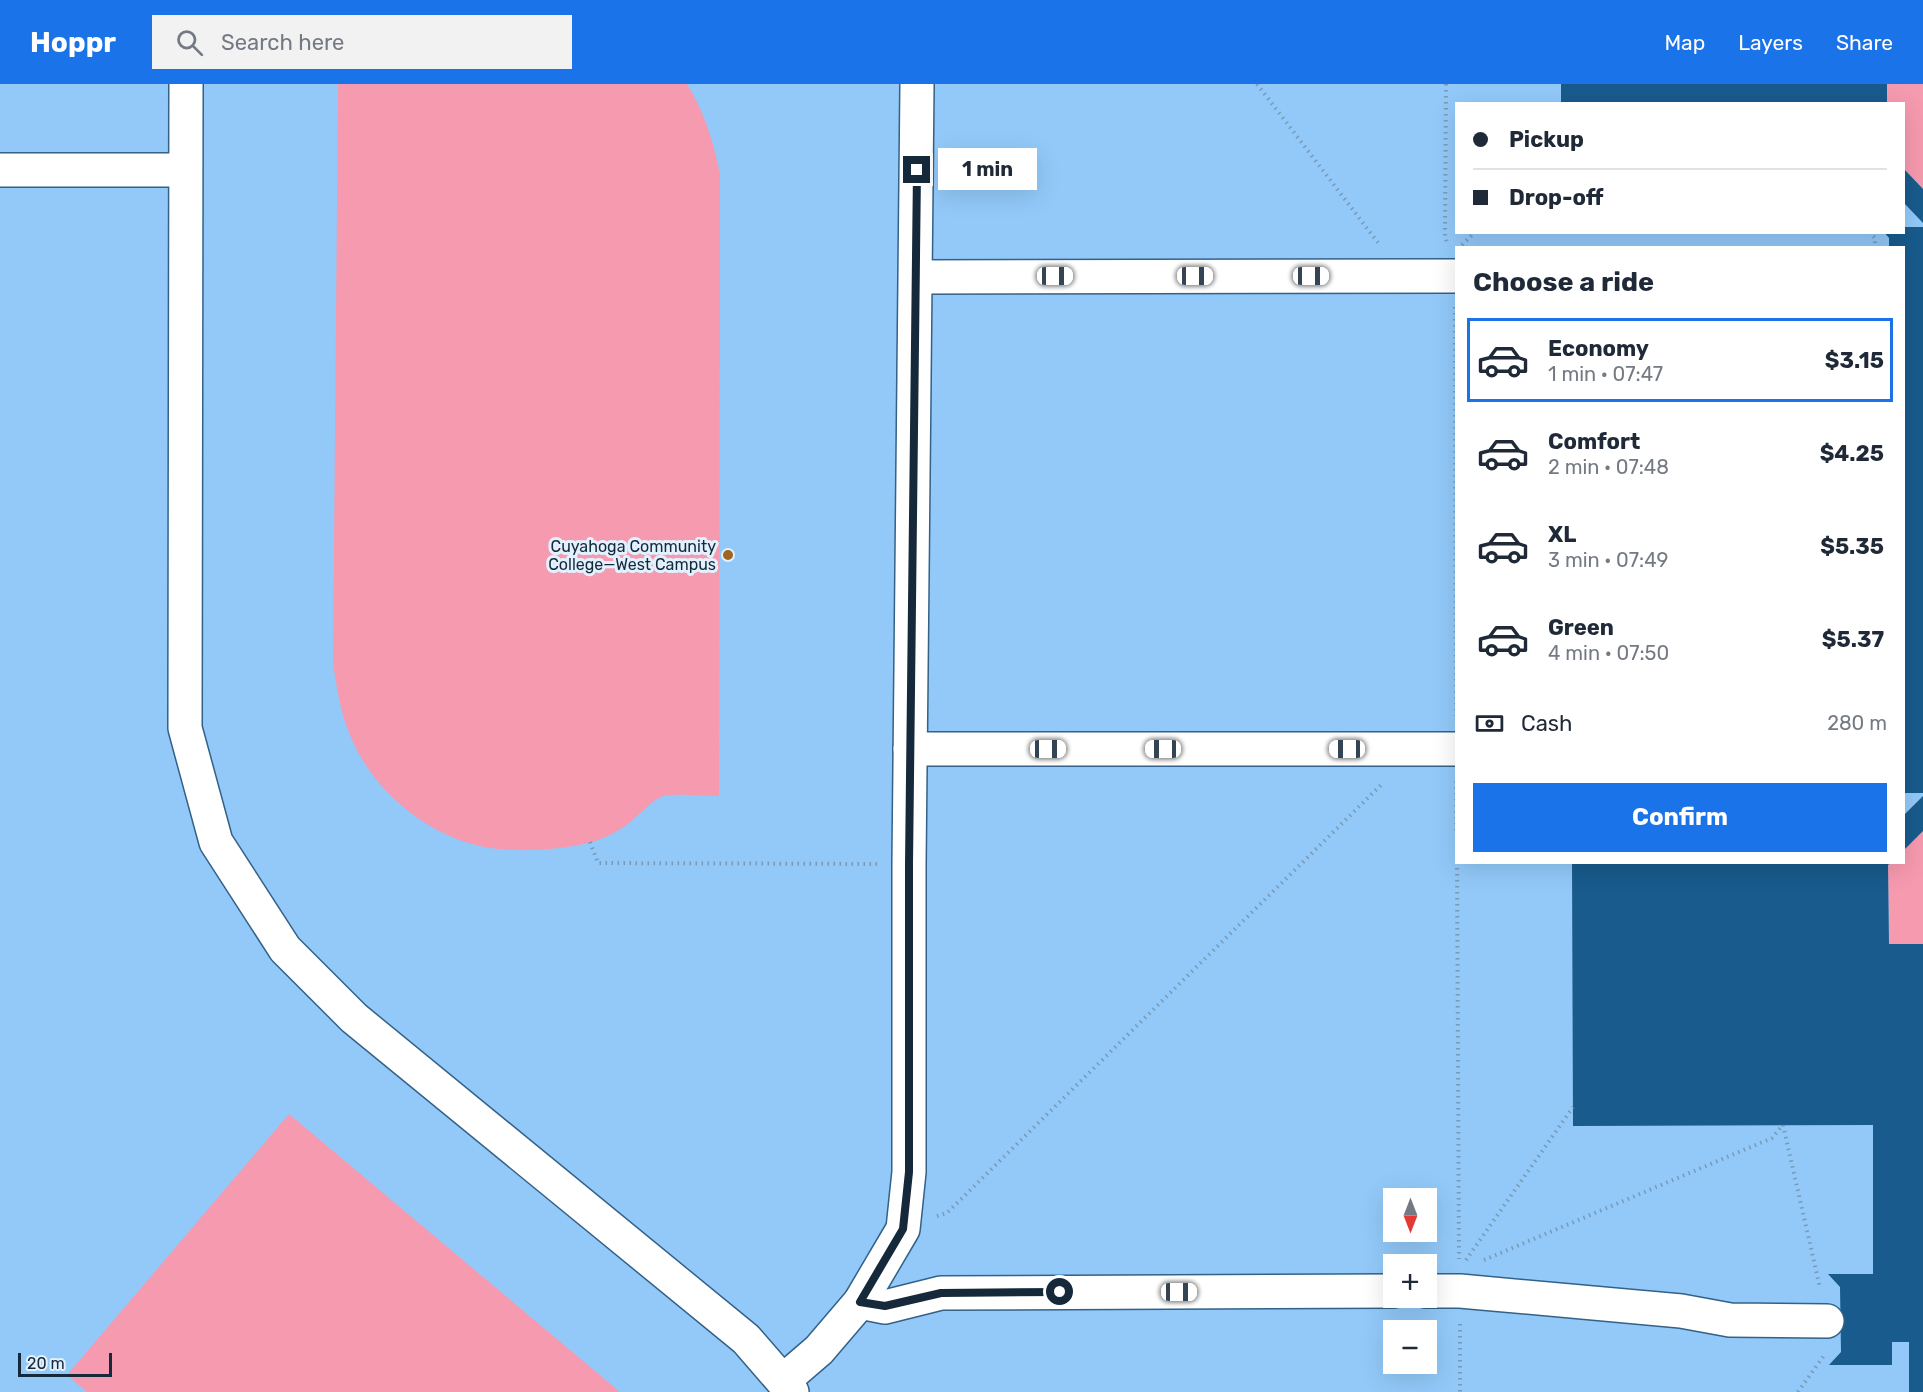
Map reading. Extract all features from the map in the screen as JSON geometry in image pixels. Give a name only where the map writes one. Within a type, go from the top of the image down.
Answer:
[{"type":"lane","points":[[186,84],[185,728],[216,842],[285,949],[354,1018],[746,1339],[788,1387],[860,1302],[903,1229],[909,1172],[909,864],[917,84]]},
{"type":"lane","points":[[0,170],[185,170]]},
{"type":"lane","points":[[916,277],[1404,276],[1455,266]]},
{"type":"lane","points":[[910,749],[1455,749]]},
{"type":"lane","points":[[1437,1288],[1459,1281],[1681,1311],[1730,1320],[1827,1321]]},
{"type":"lane","points":[[860,1302],[885,1306],[941,1293],[1383,1291]]},
{"type":"path","points":[[1257,84],[1404,276]]},
{"type":"path","points":[[1446,84],[1445,236],[1455,261]]},
{"type":"path","points":[[903,1229],[947,1213],[1416,749]]},
{"type":"path","points":[[590,842],[598,863],[909,864]]},
{"type":"path","points":[[1457,864],[1460,1392]]},
{"type":"path","points":[[1459,1281],[1573,1107]]},
{"type":"path","points":[[1459,1281],[1772,1138],[1783,1125],[1827,1321],[1829,1348],[1798,1392]]},
{"type":"shaded area","name":"Cuyahoga Community College—West Campus","points":[[0,84],[1923,84],[1923,1392],[0,1392]]},
{"type":"shaded area","points":[[338,84],[687,84],[699,106],[708,128],[720,174],[719,796],[664,796],[625,826],[592,842],[538,850],[496,849],[462,841],[422,821],[387,791],[372,774],[360,755],[344,718],[333,664]]},
{"type":"shaded area","points":[[1887,84],[1923,84],[1923,189],[1905,170],[1905,102],[1887,102]]},
{"type":"shaded area","points":[[1923,831],[1923,944],[1889,944],[1888,865],[1905,864],[1905,849]]},
{"type":"shaded area","points":[[289,1114],[620,1392],[87,1392],[67,1375]]},
{"type":"building","points":[[1561,84],[1887,84],[1887,102],[1561,102]]},
{"type":"building","points":[[1905,170],[1923,189],[1923,223],[1905,204]]},
{"type":"building","points":[[1905,227],[1923,227],[1923,793],[1905,793],[1905,246],[1889,246],[1889,238],[1886,234],[1905,234]]},
{"type":"building","points":[[1923,796],[1923,831],[1905,849],[1905,814]]},
{"type":"building","points":[[1572,864],[1889,864],[1889,944],[1923,944],[1923,1392],[1909,1392],[1909,1342],[1892,1342],[1892,1365],[1829,1365],[1841,1352],[1840,1287],[1828,1274],[1873,1274],[1873,1125],[1573,1126]]},
{"type":"place","name":"Cuyahoga Community College—West Campus","points":[[728,555]]},
{"type":"route","points":[[917,170],[909,864],[909,1172],[903,1229],[860,1302],[885,1306],[941,1293],[1060,1292]]}]
